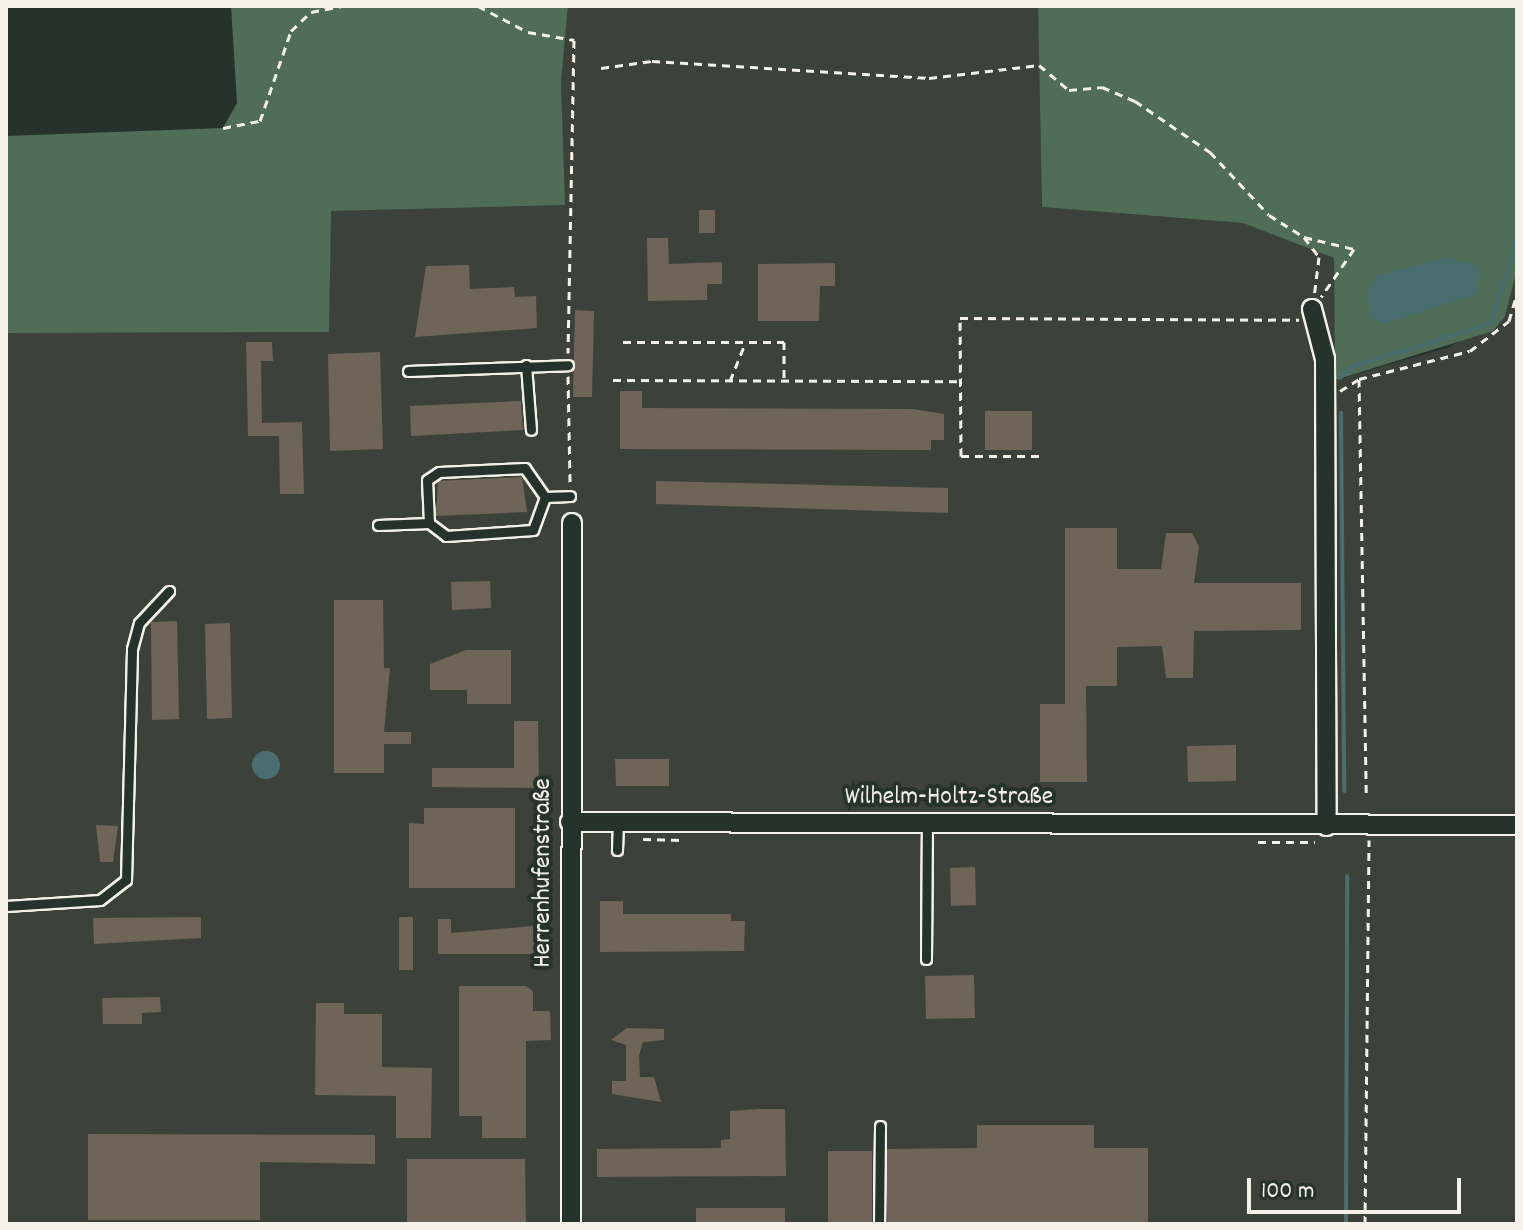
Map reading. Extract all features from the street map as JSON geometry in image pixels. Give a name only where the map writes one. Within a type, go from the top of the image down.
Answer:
[{"type":"street","points":[[1312,309],[1326,398],[1327,826]]},
{"type":"street","name":"Herrenhufenstraße","points":[[571,1224],[572,523]]},
{"type":"street","name":"Wilhelm-Holtz-Straße","points":[[570,822],[1517,825]]},
{"type":"lane","points":[[526,365],[531,430]]},
{"type":"lane","points":[[408,371],[568,365]]},
{"type":"lane","points":[[429,523],[427,480],[439,472],[525,468],[545,497]]},
{"type":"lane","points":[[545,497],[570,496]]},
{"type":"lane","points":[[378,525],[429,523],[446,536],[533,530],[545,497]]},
{"type":"lane","points":[[6,906],[100,900],[126,880],[132,862],[132,649],[139,623],[169,591]]},
{"type":"lane","points":[[617,850],[618,823]]},
{"type":"lane","points":[[926,959],[927,824]]},
{"type":"lane","points":[[879,1224],[880,1126]]},
{"type":"path","points":[[223,128],[260,121],[291,31],[311,12],[343,6]]},
{"type":"path","points":[[478,6],[528,32],[574,40],[568,365],[570,496]]},
{"type":"path","points":[[601,68],[652,61],[929,78],[1039,65],[1069,90],[1102,87],[1135,101],[1210,152],[1269,215],[1304,237],[1354,249],[1312,309],[1300,320],[960,318],[961,456],[1039,456]]},
{"type":"path","points":[[1304,237],[1319,257],[1312,309]]},
{"type":"path","points":[[1326,398],[1359,379],[1470,351],[1509,321],[1517,293]]},
{"type":"path","points":[[623,342],[784,342],[784,382]]},
{"type":"path","points":[[729,382],[745,344]]},
{"type":"path","points":[[1359,379],[1366,796]]},
{"type":"path","points":[[613,380],[960,381]]},
{"type":"path","points":[[1365,1224],[1369,840]]},
{"type":"shaded area","points":[[568,6],[1038,6],[1042,207],[1243,223],[1334,258],[1335,380],[1447,348],[1505,316],[1517,270],[1517,1224],[6,1224],[6,333],[329,332],[330,211],[564,205],[561,82]]},
{"type":"green space","points":[[231,6],[568,6],[561,82],[565,205],[331,211],[329,332],[6,333],[6,136],[223,128],[237,103]]},
{"type":"green space","points":[[1038,6],[1517,6],[1517,270],[1505,316],[1493,331],[1335,380],[1334,258],[1243,223],[1042,207]]},
{"type":"water","points":[[1447,257],[1480,267],[1477,294],[1384,324],[1370,317],[1367,292],[1378,275]]},
{"type":"water","points":[[266,751],[276,755],[280,765],[276,775],[266,779],[256,775],[252,765],[256,755]]},
{"type":"building","points":[[699,210],[715,210],[715,233],[699,233]]},
{"type":"building","points":[[647,238],[668,238],[669,264],[722,262],[722,284],[707,284],[707,300],[648,301]]},
{"type":"building","points":[[835,263],[835,286],[820,286],[819,321],[758,321],[758,264]]},
{"type":"building","points":[[469,265],[470,289],[514,287],[515,297],[536,296],[537,328],[415,337],[426,266]]},
{"type":"building","points":[[575,310],[594,311],[592,397],[573,397]]},
{"type":"building","points":[[246,342],[272,342],[273,361],[261,361],[262,423],[302,422],[304,494],[280,494],[279,436],[248,436]]},
{"type":"building","points":[[380,352],[383,449],[330,451],[328,354]]},
{"type":"building","points":[[620,391],[642,391],[642,408],[913,409],[944,414],[944,440],[931,440],[931,450],[620,449]]},
{"type":"building","points":[[521,401],[523,430],[411,436],[410,406]]},
{"type":"building","points":[[985,411],[1032,411],[1032,450],[985,450]]},
{"type":"building","points":[[522,477],[527,512],[436,516],[438,481]]},
{"type":"building","points":[[656,481],[948,488],[948,513],[656,504]]},
{"type":"building","points":[[1065,528],[1117,528],[1117,569],[1161,569],[1166,533],[1192,533],[1199,546],[1194,583],[1301,583],[1301,630],[1194,631],[1193,678],[1166,678],[1162,646],[1117,647],[1117,686],[1086,686],[1087,782],[1040,782],[1040,704],[1065,704]]},
{"type":"building","points":[[490,581],[491,608],[452,610],[451,582]]},
{"type":"building","points":[[334,600],[383,600],[384,668],[390,668],[384,732],[411,732],[411,744],[384,744],[384,773],[334,773]]},
{"type":"building","points":[[177,621],[179,719],[152,720],[151,622]]},
{"type":"building","points":[[230,623],[232,718],[207,719],[205,624]]},
{"type":"building","points":[[466,650],[511,650],[511,704],[467,704],[467,690],[430,690],[430,664]]},
{"type":"building","points":[[514,721],[538,721],[539,788],[432,787],[432,768],[514,768]]},
{"type":"building","points":[[1236,745],[1236,781],[1188,782],[1187,746]]},
{"type":"building","points":[[615,759],[669,759],[669,786],[616,786]]},
{"type":"building","points":[[424,808],[515,808],[515,888],[409,888],[409,823],[424,824]]},
{"type":"building","points":[[96,825],[118,826],[113,862],[100,862]]},
{"type":"building","points":[[975,867],[976,905],[951,906],[950,868]]},
{"type":"building","points":[[600,901],[623,901],[623,914],[731,914],[731,921],[745,921],[744,951],[600,952]]},
{"type":"building","points":[[201,917],[201,938],[94,944],[93,918]]},
{"type":"building","points":[[399,917],[413,917],[413,970],[399,970]]},
{"type":"building","points":[[438,919],[451,919],[451,933],[533,926],[540,954],[438,954]]},
{"type":"building","points":[[974,975],[975,1018],[926,1019],[925,976]]},
{"type":"building","points":[[459,986],[526,986],[533,991],[533,1011],[550,1011],[551,1040],[526,1041],[526,1138],[482,1138],[482,1116],[459,1116]]},
{"type":"building","points":[[160,997],[161,1012],[142,1013],[142,1024],[103,1024],[102,998]]},
{"type":"building","points":[[316,1003],[344,1003],[344,1014],[382,1014],[382,1067],[432,1068],[431,1138],[396,1138],[396,1096],[315,1095]]},
{"type":"building","points":[[627,1028],[664,1029],[664,1040],[643,1042],[639,1056],[640,1077],[654,1077],[661,1102],[612,1094],[612,1081],[626,1081],[626,1045],[611,1040]]},
{"type":"building","points":[[785,1109],[786,1176],[597,1177],[597,1149],[721,1148],[721,1140],[730,1139],[730,1111]]},
{"type":"building","points":[[977,1125],[1094,1125],[1094,1148],[1148,1148],[1148,1224],[886,1224],[887,1149],[977,1148]]},
{"type":"building","points":[[88,1134],[375,1135],[375,1164],[260,1162],[260,1220],[88,1220]]},
{"type":"building","points":[[828,1151],[872,1151],[872,1224],[828,1224]]},
{"type":"building","points":[[407,1159],[525,1159],[526,1224],[407,1224]]},
{"type":"building","points":[[696,1208],[785,1208],[785,1224],[696,1224]]},
{"type":"waterway","points":[[1340,378],[1351,367],[1491,323],[1517,238]]},
{"type":"waterway","points":[[1341,413],[1344,791]]},
{"type":"waterway","points":[[1346,1224],[1347,876]]}]
